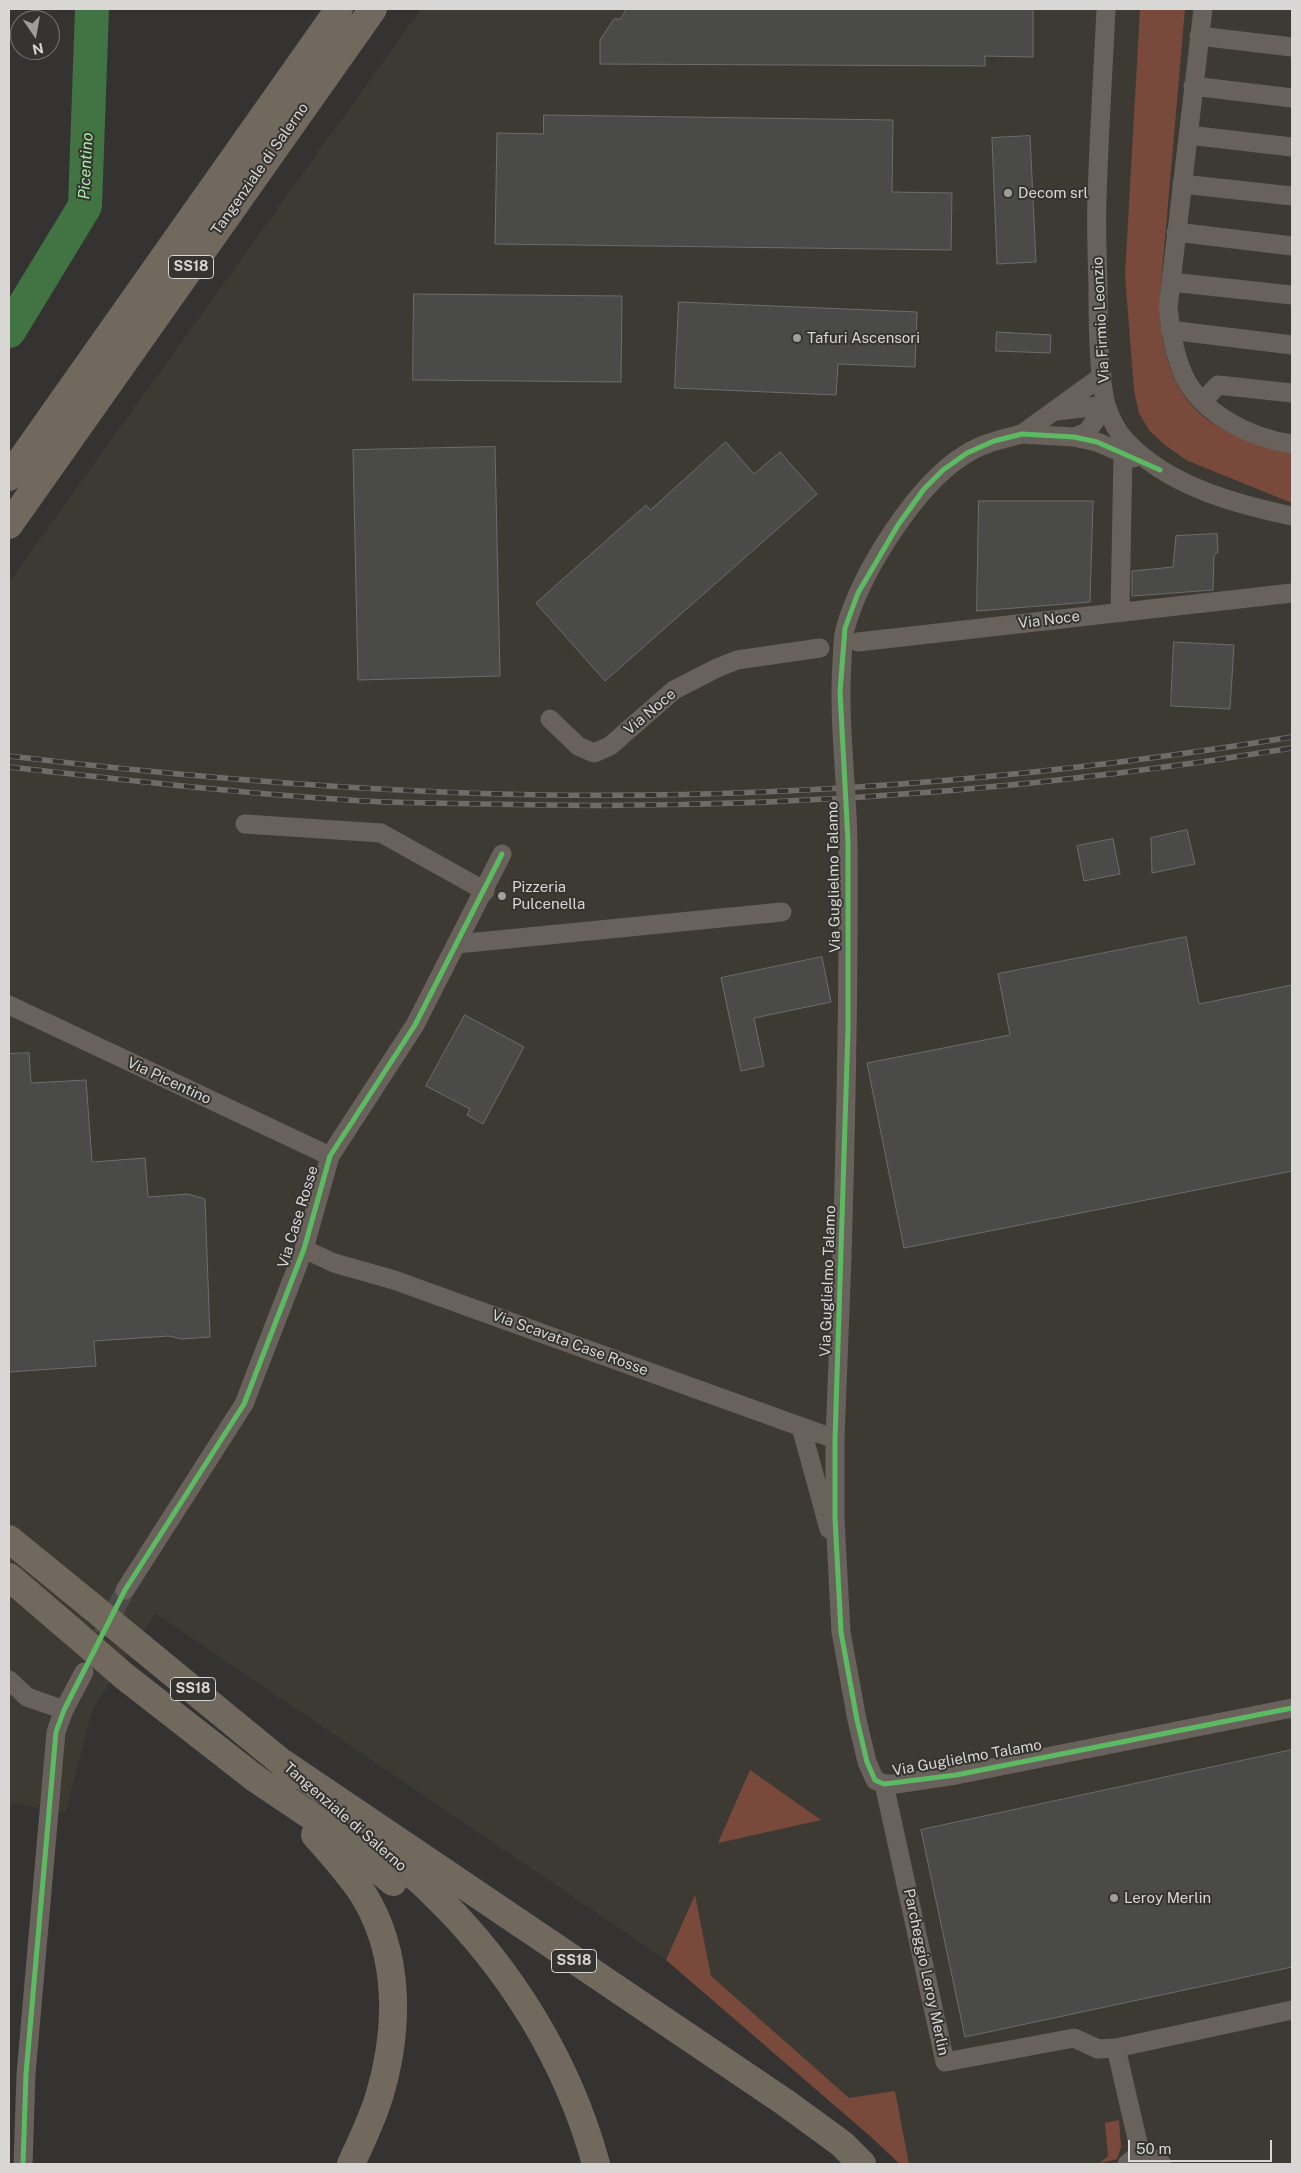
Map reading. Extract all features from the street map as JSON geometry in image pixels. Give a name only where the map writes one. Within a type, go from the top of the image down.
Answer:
[{"type":"highway","name":"Tangenziale di Salerno","points":[[9,477],[339,9]]},
{"type":"highway","name":"Tangenziale di Salerno","points":[[9,525],[374,9]]},
{"type":"highway","name":"Tangenziale di Salerno","points":[[9,1539],[283,1763],[435,1894],[482,1946],[516,1992],[549,2045],[581,2115],[596,2164]]},
{"type":"highway","name":"Tangenziale di Salerno","points":[[9,1577],[124,1676],[256,1779],[323,1824],[429,1913],[480,1972],[524,2039],[544,2078],[562,2120],[576,2164]]},
{"type":"highway","name":"SS18","points":[[283,1763],[786,2103],[842,2144],[862,2164]]},
{"type":"highway","name":"SS18","points":[[256,1779],[313,1833],[353,1880],[384,1939],[393,1989],[393,2017],[387,2063],[378,2097],[351,2164]]},
{"type":"street","name":"Via Firmio Leonzio","points":[[1106,9],[1096,199],[1098,308],[1102,376],[1106,405],[1115,426],[1126,441],[1160,470],[1211,493],[1261,510],[1292,516]]},
{"type":"street","points":[[1203,9],[1168,308],[1170,330],[1176,356],[1185,378],[1203,401],[1223,420],[1253,433],[1292,444]]},
{"type":"street","points":[[1200,36],[1292,47]]},
{"type":"street","points":[[1194,86],[1292,98]]},
{"type":"street","points":[[1188,135],[1292,147]]},
{"type":"street","points":[[1182,184],[1292,196]]},
{"type":"street","points":[[1176,232],[1292,246]]},
{"type":"street","points":[[1171,282],[1292,295]]},
{"type":"street","points":[[1170,330],[1292,344]]},
{"type":"street","points":[[1022,434],[1102,376]]},
{"type":"street","points":[[1203,401],[1218,385],[1292,394]]},
{"type":"street","points":[[1056,411],[1106,405]]},
{"type":"street","points":[[1074,437],[1087,432],[1106,405]]},
{"type":"street","points":[[1022,434],[1074,437],[1097,442],[1160,470]]},
{"type":"street","name":"Via Guglielmo Talamo","points":[[1022,434],[994,441],[967,453],[944,470],[924,489],[898,524],[875,562],[858,593],[845,628],[840,692],[848,841],[848,1029],[835,1439],[837,1559],[841,1632],[856,1720],[871,1772],[875,1780],[884,1784],[956,1775],[1292,1708]]},
{"type":"street","points":[[1120,612],[1123,454]]},
{"type":"street","name":"Via Noce","points":[[858,642],[1292,593]]},
{"type":"street","name":"Via Noce","points":[[550,719],[578,746],[594,753],[610,746],[674,690],[717,668],[737,660],[820,648]]},
{"type":"street","points":[[245,824],[381,833],[485,890]]},
{"type":"street","name":"Via Case Rosse","points":[[125,1590],[244,1404],[304,1250],[330,1156],[415,1025],[502,854]]},
{"type":"street","points":[[457,944],[782,912]]},
{"type":"street","name":"Via Picentino","points":[[9,1005],[330,1156]]},
{"type":"street","name":"Via Scavata Case Rosse","points":[[304,1250],[334,1263],[394,1280],[835,1439]]},
{"type":"street","points":[[801,1427],[837,1559]]},
{"type":"street","points":[[23,2164],[17,2073],[56,1732],[64,1710],[84,1672]]},
{"type":"street","points":[[9,1680],[27,1697],[64,1710]]},
{"type":"street","name":"Parcheggio Leroy Merlin","points":[[884,1784],[945,2062],[1074,2038],[1098,2050],[1116,2048]]},
{"type":"street","points":[[1162,2164],[1149,2156],[1134,2160],[1116,2048],[1292,2010]]},
{"type":"shaded area","points":[[421,9],[1292,9],[1292,2164],[900,2164],[666,1960],[155,1613],[92,1710],[66,1812],[9,1803],[9,582]]},
{"type":"shaded area","points":[[1140,9],[1185,9],[1159,307],[1163,340],[1170,367],[1180,390],[1194,408],[1212,423],[1235,435],[1261,445],[1292,453],[1292,503],[1186,460],[1165,445],[1149,430],[1139,413],[1134,390],[1125,275]]},
{"type":"shaded area","points":[[750,1770],[821,1820],[718,1843]]},
{"type":"shaded area","points":[[695,1895],[711,1976],[849,2098],[895,2091],[909,2164],[900,2164],[666,1960]]},
{"type":"shaded area","points":[[1119,2120],[1121,2147],[1117,2159],[1100,2163],[1108,2156],[1105,2123]]},
{"type":"building","points":[[627,9],[1033,9],[1033,57],[985,56],[985,66],[600,64],[600,40],[614,19],[620,19]]},
{"type":"building","points":[[544,115],[893,120],[892,192],[952,193],[951,250],[495,244],[497,133],[543,134]]},
{"type":"building","points":[[1030,136],[1036,262],[997,264],[992,138]]},
{"type":"building","points":[[414,294],[622,296],[621,382],[413,380]]},
{"type":"building","name":"Tafuri Ascensori","points":[[679,302],[917,312],[915,367],[838,364],[836,395],[675,388]]},
{"type":"building","points":[[997,332],[1051,335],[1050,353],[996,351]]},
{"type":"building","points":[[726,442],[754,474],[780,452],[817,494],[605,681],[536,603],[646,505],[650,510]]},
{"type":"building","points":[[495,447],[500,676],[358,680],[353,450]]},
{"type":"building","points":[[979,501],[1093,501],[1090,602],[977,611]]},
{"type":"building","points":[[1217,534],[1218,552],[1214,555],[1213,590],[1132,596],[1132,571],[1173,567],[1176,536]]},
{"type":"building","points":[[1174,642],[1234,645],[1230,709],[1171,706]]},
{"type":"building","points":[[1187,830],[1195,864],[1152,873],[1151,838]]},
{"type":"building","points":[[1113,839],[1120,874],[1084,881],[1077,846]]},
{"type":"building","points":[[1186,937],[1199,1004],[1292,985],[1292,1171],[904,1248],[867,1063],[1010,1035],[998,974]]},
{"type":"building","points":[[822,957],[831,1002],[754,1018],[764,1066],[741,1071],[721,978]]},
{"type":"building","points":[[465,1015],[524,1047],[483,1124],[467,1115],[470,1109],[426,1086]]},
{"type":"building","points":[[29,1053],[31,1083],[86,1080],[92,1162],[145,1158],[148,1197],[188,1194],[205,1199],[210,1337],[181,1339],[169,1336],[94,1341],[96,1366],[9,1372],[9,1054]]},
{"type":"building","name":"Leroy Merlin","points":[[1292,1750],[1292,1967],[965,2037],[921,1830]]},
{"type":"waterway","name":"Picentino","points":[[9,331],[85,206],[92,9]]},
{"type":"tunnel","points":[[90,1660],[125,1590]]},
{"type":"railway","points":[[9,756],[116,768],[332,786],[548,795],[654,795],[761,792],[975,778],[1081,767],[1292,737]]},
{"type":"railway","points":[[9,767],[230,791],[363,801],[587,805],[688,804],[789,801],[991,787],[1092,776],[1292,748]]},
{"type":"cycle path","points":[[1160,470],[1097,442],[1074,437],[1022,434],[994,441],[967,453],[943,470],[924,489],[898,525],[858,593],[845,628],[840,692],[848,841],[848,1029],[835,1439],[835,1518],[841,1632],[857,1720],[867,1762],[875,1780],[884,1784],[956,1775],[1292,1708]]},
{"type":"cycle path","points":[[23,2164],[26,2074],[56,1732],[64,1710],[125,1590],[244,1404],[304,1249],[330,1156],[415,1025],[502,854]]},
{"type":"place","name":"Decom srl","points":[[1008,193]]},
{"type":"place","name":"Tafuri Ascensori","points":[[797,338]]},
{"type":"place","name":"Pizzeria Pulcenella","points":[[502,896]]},
{"type":"place","name":"Leroy Merlin","points":[[1114,1898]]}]
